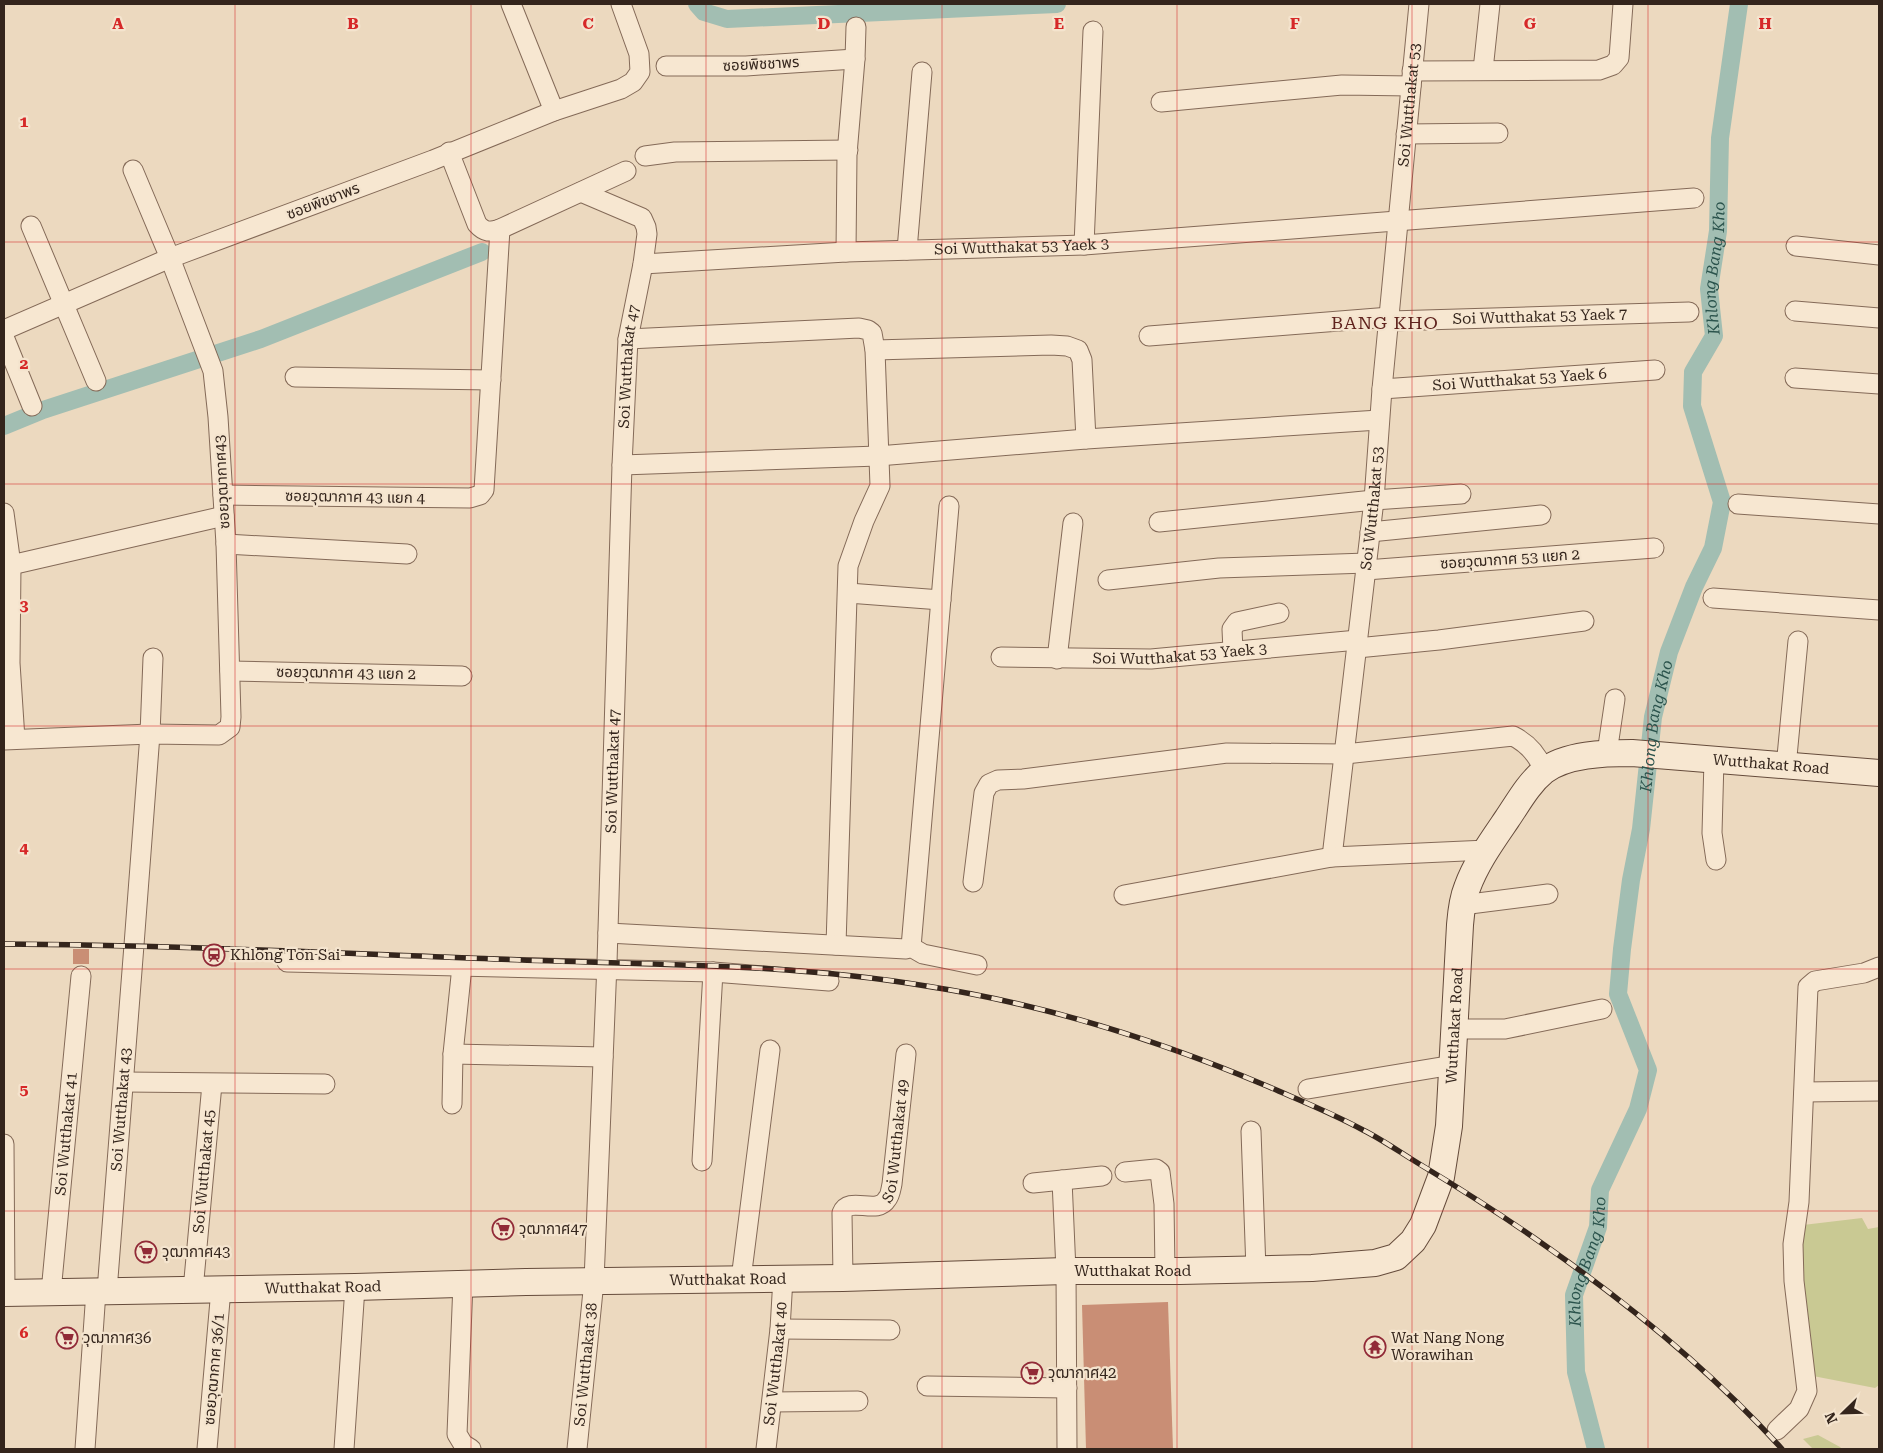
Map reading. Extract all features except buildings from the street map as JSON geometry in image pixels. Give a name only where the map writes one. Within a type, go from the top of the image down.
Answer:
[{"type":"main road","name":"Wutthakat Road","points":[[4,1293],[355,1287],[463,1283],[843,1278],[1066,1271],[1256,1270],[1375,1263],[1396,1257],[1413,1241],[1423,1225],[1441,1177],[1449,1126],[1462,905],[1472,874],[1528,788],[1544,771],[1559,763],[1581,757],[1632,754],[1879,774]]},
{"type":"street","points":[[511,4],[554,111]]},
{"type":"street","name":"ซอยพิชชาพร","points":[[4,330],[170,258],[554,111],[621,89],[633,82],[640,72],[639,54],[621,4]]},
{"type":"street","name":"Soi Wutthakat 53","points":[[1332,857],[1374,500],[1382,389],[1419,4]]},
{"type":"street","points":[[1483,70],[1490,4]]},
{"type":"street","points":[[1161,102],[1483,70],[1599,70],[1613,65],[1619,58],[1623,4]]},
{"type":"street","points":[[846,252],[848,150],[856,27]]},
{"type":"street","points":[[1084,245],[1093,31]]},
{"type":"street","name":"ซอยพิชชาพร","points":[[666,66],[746,66],[855,59]]},
{"type":"street","points":[[907,250],[922,72]]},
{"type":"street","points":[[1406,134],[1498,133]]},
{"type":"street","points":[[645,156],[675,152],[848,150]]},
{"type":"street","points":[[449,152],[478,224],[483,230],[490,232],[626,171]]},
{"type":"street","name":"ซอยวุฒากาศ43","points":[[4,512],[8,553],[10,739],[150,734],[219,735],[230,727],[226,544],[218,417],[213,371],[170,258],[133,170]]},
{"type":"street","name":"Soi Wutthakat 47","points":[[581,192],[642,218],[647,234],[628,339],[594,1281]]},
{"type":"street","name":"Soi Wutthakat 53 Yaek 3","points":[[643,264],[846,252],[1084,245],[1694,198]]},
{"type":"street","points":[[31,226],[96,381]]},
{"type":"street","points":[[295,378],[491,380],[500,229]]},
{"type":"street","points":[[1796,246],[1879,255]]},
{"type":"street","points":[[1795,311],[1879,318]]},
{"type":"street","name":"Soi Wutthakat 53 Yaek 7","points":[[1150,336],[1390,319],[1689,312]]},
{"type":"street","points":[[628,339],[859,328],[872,333],[875,350],[878,456],[881,476],[880,486],[864,521],[848,566],[836,945]]},
{"type":"street","points":[[4,337],[32,406]]},
{"type":"street","points":[[875,350],[1051,344],[1067,346],[1078,350],[1082,360],[1086,439]]},
{"type":"street","name":"Soi Wutthakat 53 Yaek 6","points":[[1382,389],[1655,370]]},
{"type":"street","points":[[1795,378],[1879,384]]},
{"type":"street","name":"ซอยวุฒากาศ 43 แยก 4","points":[[223,495],[470,498],[480,495],[484,490],[491,380]]},
{"type":"street","points":[[622,465],[878,456],[1086,439],[1380,420]]},
{"type":"street","points":[[1159,522],[1374,500],[1461,494]]},
{"type":"street","points":[[1738,504],[1879,514]]},
{"type":"street","points":[[911,947],[949,506]]},
{"type":"street","points":[[1370,532],[1541,515]]},
{"type":"street","points":[[8,553],[224,516]]},
{"type":"street","points":[[1057,659],[1073,523]]},
{"type":"street","points":[[226,544],[407,554]]},
{"type":"street","name":"ซอยวุฒากาศ 53 แยก 2","points":[[1108,580],[1219,568],[1367,566],[1654,548]]},
{"type":"street","points":[[848,593],[941,600]]},
{"type":"street","points":[[1713,598],[1879,610]]},
{"type":"street","points":[[1233,651],[1232,629],[1237,622],[1279,613]]},
{"type":"street","name":"Soi Wutthakat 53 Yaek 3","points":[[1000,658],[1151,659],[1233,651],[1439,640],[1584,621]]},
{"type":"street","points":[[1786,767],[1798,640]]},
{"type":"street","points":[[150,734],[153,658]]},
{"type":"street","name":"ซอยวุฒากาศ 43 แยก 2","points":[[230,671],[462,676]]},
{"type":"street","points":[[1615,699],[1632,754]]},
{"type":"street","name":"Soi Wutthakat 43","points":[[85,1449],[124,1082],[150,734]]},
{"type":"street","points":[[973,882],[984,793],[989,784],[998,780],[1023,779],[1227,753],[1345,754],[1513,736],[1531,748],[1539,759],[1544,771]]},
{"type":"street","points":[[1714,760],[1712,833],[1716,860]]},
{"type":"street","points":[[1124,895],[1332,857],[1487,850]]},
{"type":"street","points":[[1462,905],[1548,894]]},
{"type":"street","points":[[608,934],[906,949],[911,947],[923,954],[977,965]]},
{"type":"street","points":[[287,962],[713,972],[829,981]]},
{"type":"street","points":[[452,1104],[453,1054],[462,966]]},
{"type":"street","points":[[1777,1430],[1799,1409],[1807,1391],[1794,1281],[1793,1244],[1799,1202],[1808,987],[1815,981],[1864,972],[1879,966]]},
{"type":"street","points":[[702,1161],[713,972]]},
{"type":"street","name":"Soi Wutthakat 41","points":[[51,1292],[81,976]]},
{"type":"street","points":[[1454,1030],[1505,1029],[1602,1009]]},
{"type":"street","points":[[741,1279],[770,1050]]},
{"type":"street","points":[[453,1054],[603,1057]]},
{"type":"street","name":"Soi Wutthakat 49","points":[[843,1278],[842,1214],[844,1208],[848,1206],[874,1206],[884,1203],[888,1199],[892,1184],[906,1054]]},
{"type":"street","points":[[1308,1089],[1453,1066]]},
{"type":"street","points":[[124,1082],[325,1084]]},
{"type":"street","name":"Soi Wutthakat 45","points":[[193,1290],[212,1084]]},
{"type":"street","points":[[1804,1092],[1879,1091]]},
{"type":"street","points":[[1251,1132],[1256,1270]]},
{"type":"street","points":[[4,1144],[4,1293]]},
{"type":"street","points":[[1125,1172],[1156,1169],[1160,1172],[1164,1204],[1165,1271]]},
{"type":"street","points":[[1033,1183],[1102,1176]]},
{"type":"street","points":[[1062,1180],[1066,1271],[1067,1449]]},
{"type":"street","name":"Soi Wutthakat 40","points":[[766,1449],[780,1329],[783,1278]]},
{"type":"street","name":"Soi Wutthakat 38","points":[[576,1449],[594,1281]]},
{"type":"street","points":[[463,1283],[457,1434],[463,1444],[471,1449]]},
{"type":"street","points":[[344,1449],[355,1287]]},
{"type":"street","name":"ซอยวุฒากาศ 36/1","points":[[207,1449],[221,1289]]},
{"type":"street","points":[[780,1329],[890,1330]]},
{"type":"street","points":[[927,1386],[1066,1388]]},
{"type":"street","points":[[772,1402],[858,1401]]},
{"type":"green space","points":[[1862,1218],[1868,1229],[1879,1227],[1879,1385],[1875,1388],[1813,1376],[1800,1268],[1803,1225]]},
{"type":"green space","points":[[1818,1435],[1842,1449],[1813,1449],[1803,1439]]},
{"type":"waterway","points":[[697,4],[704,12],[727,19],[1057,4]]},
{"type":"waterway","name":"Khlong Bang Kho","points":[[1596,1449],[1576,1372],[1574,1295],[1598,1227],[1600,1190],[1638,1109],[1648,1070],[1618,994],[1622,949],[1631,880],[1641,829],[1653,717],[1669,652],[1694,587],[1713,548],[1722,502],[1692,406],[1693,372],[1714,336],[1709,289],[1718,231],[1720,138],[1739,4]]},
{"type":"waterway","points":[[4,426],[43,410],[261,339],[482,252]]},
{"type":"railway","points":[[4,944],[188,948],[764,968],[818,972],[926,986],[1057,1013],[1142,1039],[1226,1069],[1339,1118],[1385,1142],[1518,1227],[1612,1294],[1700,1368],[1756,1421],[1782,1449]]},
{"type":"place","name":"Khlong Ton Sai","points":[[214,955]]},
{"type":"place","name":"วุฒากาศ47","points":[[503,1229]]},
{"type":"place","name":"วุฒากาศ43","points":[[146,1252]]},
{"type":"place","name":"วุฒากาศ36","points":[[67,1338]]},
{"type":"place","name":"Wat Nang Nong Worawihan","points":[[1375,1347]]},
{"type":"place","name":"วุฒากาศ42","points":[[1032,1373]]},
{"type":"district","name":"BANG KHO","points":[[1385,323]]}]
